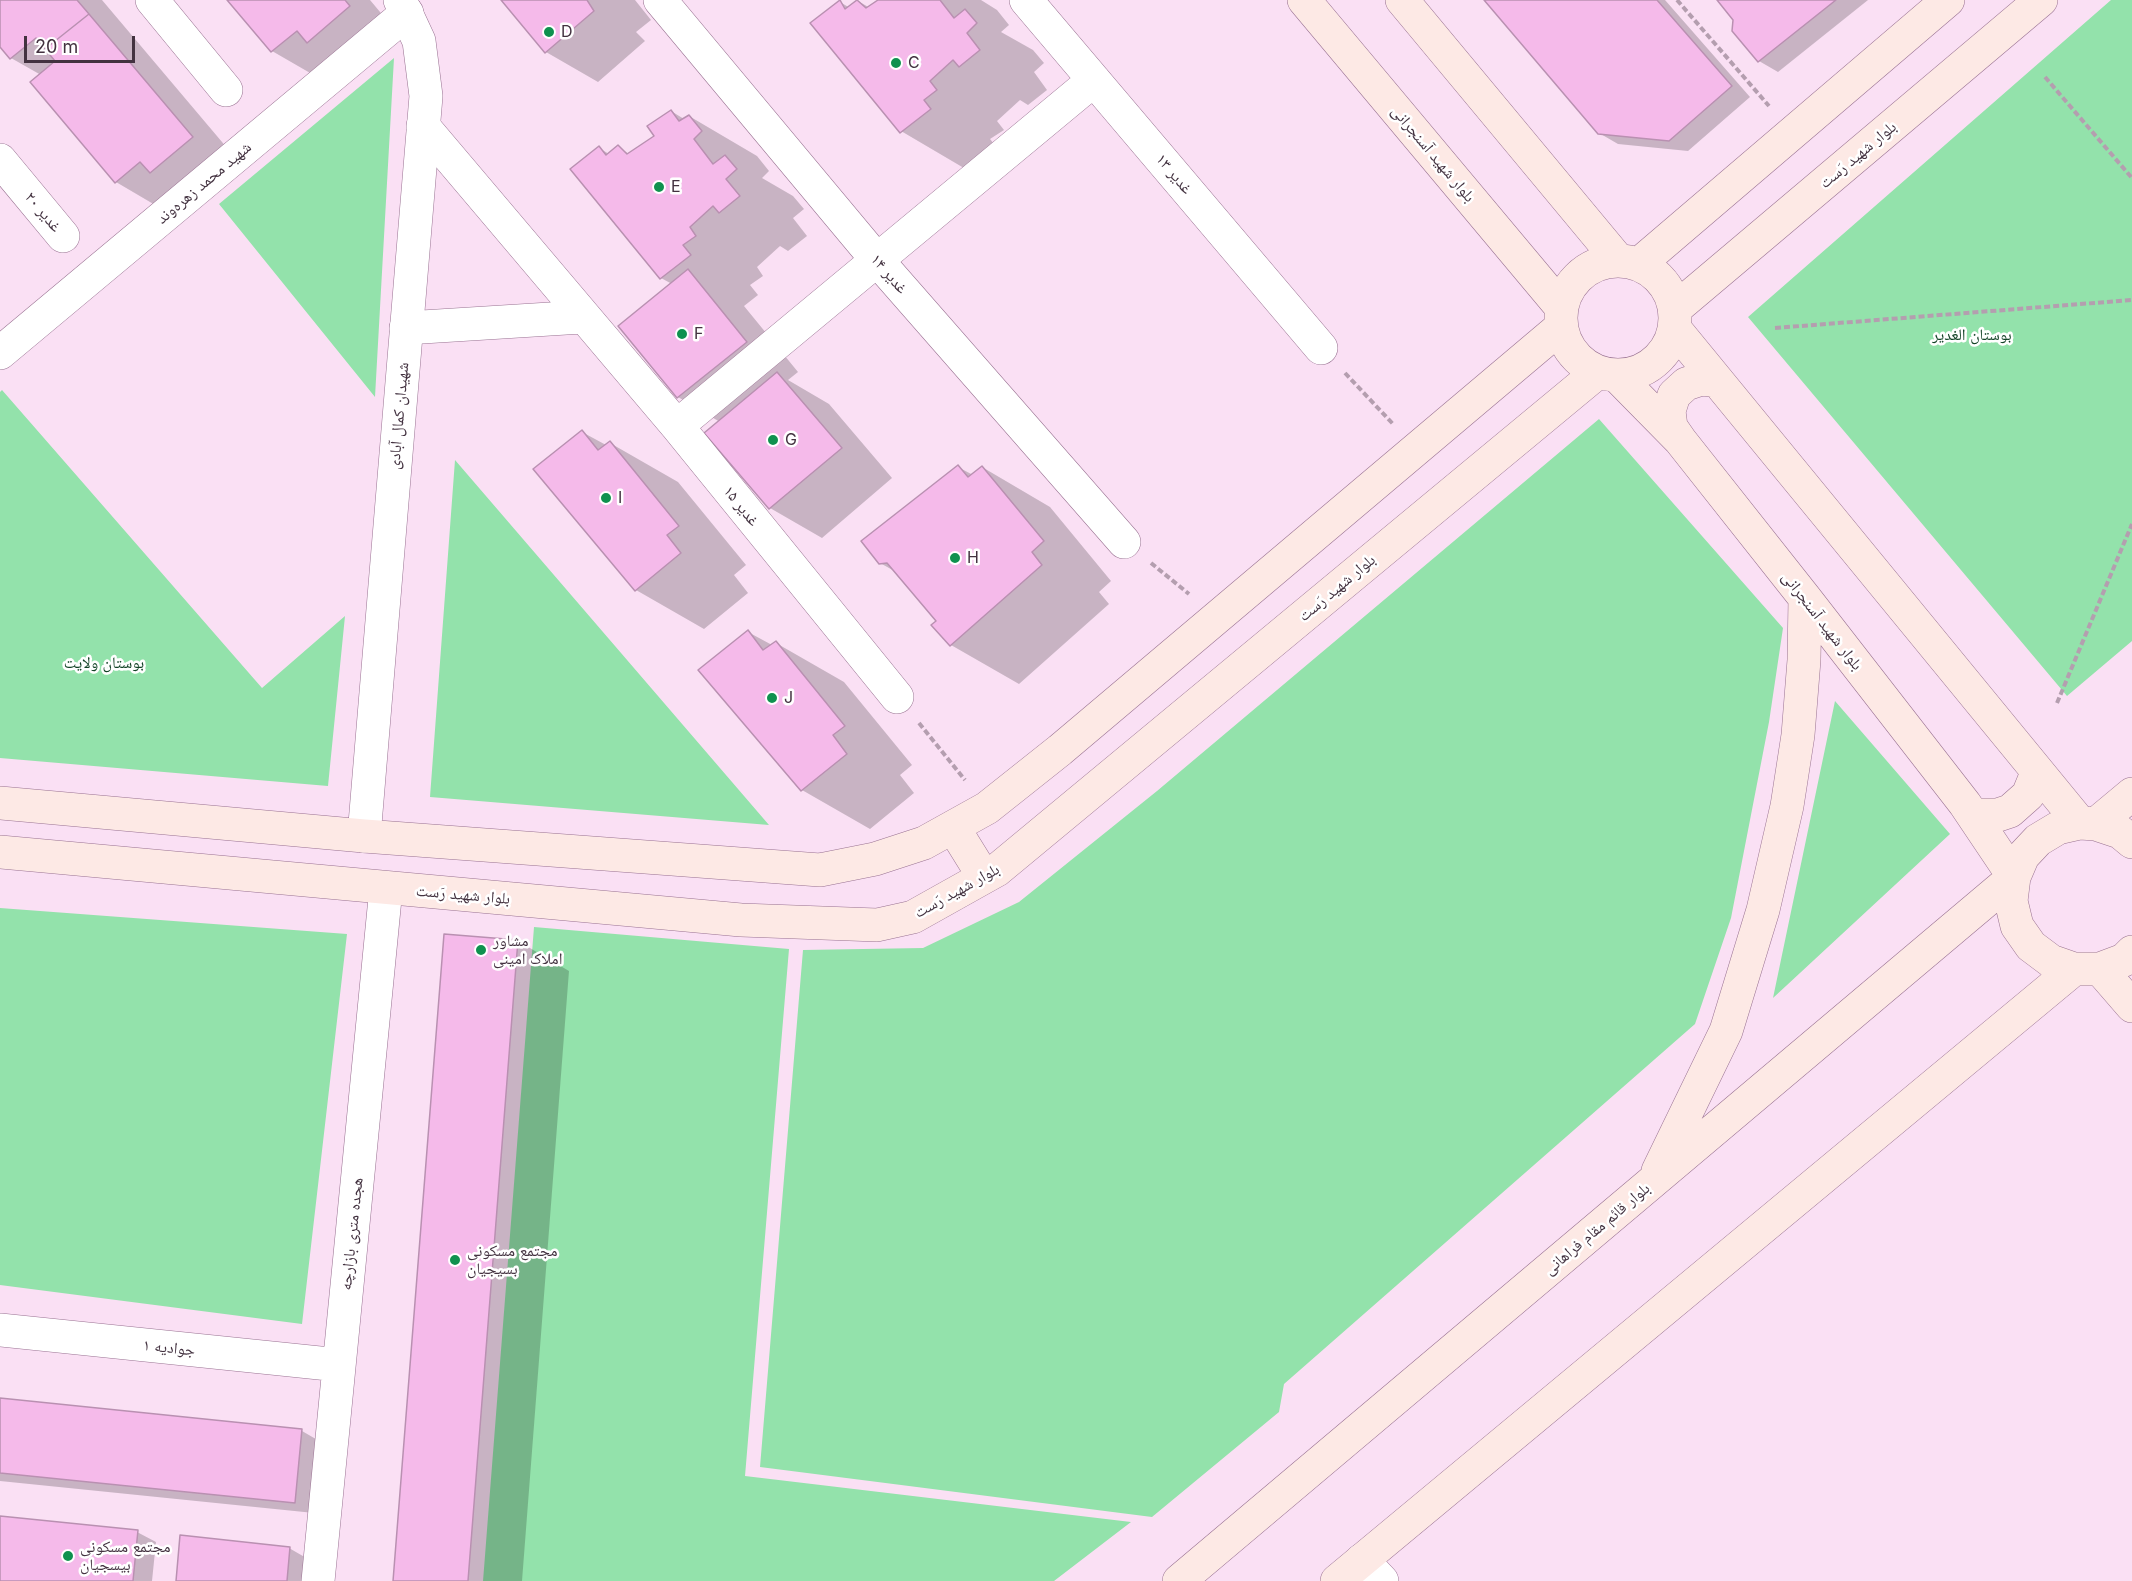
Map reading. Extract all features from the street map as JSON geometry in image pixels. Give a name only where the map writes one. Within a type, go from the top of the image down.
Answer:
[{"type":"main road","name":"بلوار شهید آسنجرانی","points":[[1304,0],[1561,317]]},
{"type":"main road","points":[[1402,0],[1629,263]]},
{"type":"main road","points":[[1629,263],[1792,133],[1948,0]]},
{"type":"main road","name":"بلوار شهید رَست","points":[[1675,319],[2041,0]]},
{"type":"main road","points":[[1675,319],[1668,348],[1655,363],[1637,373],[1607,374],[1580,361],[1568,346],[1561,317],[1569,288],[1582,273],[1599,264],[1629,263],[1656,274],[1668,290],[1675,319],[1717,381],[2037,773],[2088,824]]},
{"type":"main road","points":[[0,803],[364,836],[820,870],[875,859],[924,843],[987,808],[1060,750],[1417,448],[1561,317]]},
{"type":"main road","name":"بلوار شهید آسنجرانی","points":[[1607,374],[1680,440],[1973,815],[2014,877]]},
{"type":"main road","name":"بلوار شهید رَست","points":[[0,852],[741,921],[877,925],[913,917],[984,877],[1025,847],[1607,374]]},
{"type":"main road","points":[[1680,440],[1671,427],[1669,411],[1674,395],[1686,384],[1701,379],[1717,381]]},
{"type":"main road","points":[[1652,1182],[1726,1031],[1763,910],[1787,806],[1798,735],[1804,660],[1805,598]]},
{"type":"main road","points":[[1973,815],[1998,815],[2010,811],[2028,795],[2037,773]]},
{"type":"main road","points":[[2088,824],[2132,794]]},
{"type":"main road","points":[[2132,842],[2120,832],[2088,824],[2058,828],[2038,840],[2023,856],[2014,877],[2011,901],[2017,926],[2038,951],[2051,962],[2087,969],[2124,960],[2132,952]]},
{"type":"main road","points":[[953,827],[984,877]]},
{"type":"main road","name":"بلوار قائم مقام فراهانی","points":[[1179,1581],[2014,877]]},
{"type":"main road","points":[[2087,969],[2132,1006]]},
{"type":"main road","points":[[1337,1581],[1372,1570],[2087,969]]},
{"type":"street","points":[[152,0],[226,90]]},
{"type":"street","name":"غدیر ۱۴","points":[[660,0],[877,260],[1124,542]]},
{"type":"street","name":"غدیر ۱۳","points":[[1026,0],[1321,348]]},
{"type":"street","name":"شهیدان کمال آبادی","points":[[364,836],[426,96],[419,41],[404,7]]},
{"type":"street","name":"شهید محمد زهره‌وند","points":[[0,352],[404,7]]},
{"type":"street","points":[[676,426],[1094,80]]},
{"type":"street","name":"غدیر ۱۵","points":[[423,126],[676,426],[897,697]]},
{"type":"street","name":"غدیر ۲۰","points":[[0,160],[63,236]]},
{"type":"street","points":[[406,328],[582,316]]},
{"type":"street","name":"هجده متری بازارچه","points":[[318,1581],[386,888]]},
{"type":"street","name":"جوادیه ۱","points":[[0,1330],[339,1365]]},
{"type":"path","points":[[1677,0],[1792,133]]},
{"type":"path","points":[[2045,77],[2132,178]]},
{"type":"path","points":[[1775,328],[2132,300]]},
{"type":"path","points":[[1321,348],[1417,448]]},
{"type":"path","points":[[2057,704],[2132,524]]},
{"type":"path","points":[[1124,542],[1217,616]]},
{"type":"path","points":[[897,697],[987,808]]},
{"type":"green space","name":"بوستان الغدیر","points":[[2111,0],[2132,0],[2132,641],[2067,696],[1748,317]]},
{"type":"green space","points":[[394,58],[375,397],[219,204]]},
{"type":"green space","name":"بوستان ولایت","points":[[2,390],[262,688],[345,616],[328,786],[0,758],[0,392]]},
{"type":"green space","points":[[1599,419],[1783,628],[1769,722],[1731,918],[1695,1024],[1284,1384],[1279,1412],[1152,1517],[760,1467],[803,950],[923,948],[1019,902],[1157,791]]},
{"type":"green space","points":[[455,460],[769,825],[430,797]]},
{"type":"green space","points":[[1835,701],[1950,834],[1773,998]]},
{"type":"green space","points":[[0,908],[347,934],[302,1324],[0,1285]]},
{"type":"green space","points":[[534,927],[789,949],[745,1476],[1131,1522],[1054,1581],[483,1581]]},
{"type":"building","points":[[0,0],[77,0],[89,14],[45,49],[36,38],[10,59],[0,47]]},
{"type":"building","points":[[227,0],[345,0],[350,6],[307,43],[297,31],[271,52]]},
{"type":"building","name":"D","points":[[501,0],[587,0],[594,11],[545,53]]},
{"type":"building","name":"C","points":[[840,0],[845,9],[857,0],[866,8],[878,0],[940,0],[954,18],[965,9],[977,23],[967,33],[980,50],[959,67],[953,60],[930,81],[937,90],[924,100],[931,109],[900,133],[810,23]]},
{"type":"building","points":[[1484,0],[1657,0],[1732,86],[1669,141],[1598,134]]},
{"type":"building","points":[[1717,0],[1836,0],[1758,62],[1732,31],[1733,20]]},
{"type":"building","points":[[89,14],[193,137],[150,173],[140,162],[115,183],[30,82],[55,61],[45,49]]},
{"type":"building","name":"E","points":[[671,110],[679,121],[689,115],[702,131],[694,139],[713,164],[725,155],[737,169],[726,179],[740,196],[719,213],[713,206],[690,227],[696,236],[683,245],[691,255],[660,279],[570,169],[599,146],[606,155],[618,145],[627,154],[654,136],[647,126]]},
{"type":"building","name":"F","points":[[688,269],[747,342],[677,398],[618,326]]},
{"type":"building","name":"G","points":[[777,372],[842,448],[769,509],[704,433]]},
{"type":"building","name":"I","points":[[582,430],[598,450],[610,441],[679,526],[667,535],[681,553],[635,591],[533,469]]},
{"type":"building","name":"H","points":[[958,465],[968,477],[982,466],[1044,541],[1032,552],[1042,565],[950,646],[931,625],[936,621],[887,563],[879,564],[861,541]]},
{"type":"building","name":"J","points":[[748,630],[763,650],[776,641],[845,726],[833,735],[847,754],[801,791],[698,670]]},
{"type":"building","name":"مجتمع مسکونی بسیجیان","points":[[444,934],[518,940],[468,1581],[393,1581]]},
{"type":"building","points":[[0,1398],[302,1429],[295,1503],[0,1473]]},
{"type":"building","name":"مجتمع مسکونی بیسجیان","points":[[0,1516],[138,1530],[133,1581],[0,1581]]},
{"type":"building","name":"مجتمع مسکونی بیسجیان","points":[[180,1535],[290,1547],[287,1581],[176,1581]]},
{"type":"place","name":"D","points":[[549,32]]},
{"type":"place","name":"C","points":[[896,63]]},
{"type":"place","name":"E","points":[[659,187]]},
{"type":"place","name":"F","points":[[682,334]]},
{"type":"place","name":"G","points":[[773,440]]},
{"type":"place","name":"I","points":[[606,498]]},
{"type":"place","name":"H","points":[[955,558]]},
{"type":"place","name":"J","points":[[772,698]]},
{"type":"place","name":"مشاور املاک امینی","points":[[481,950]]},
{"type":"place","name":"مجتمع مسکونی بسیجیان","points":[[455,1260]]},
{"type":"place","name":"مجتمع مسکونی بیسجیان","points":[[68,1556]]}]
